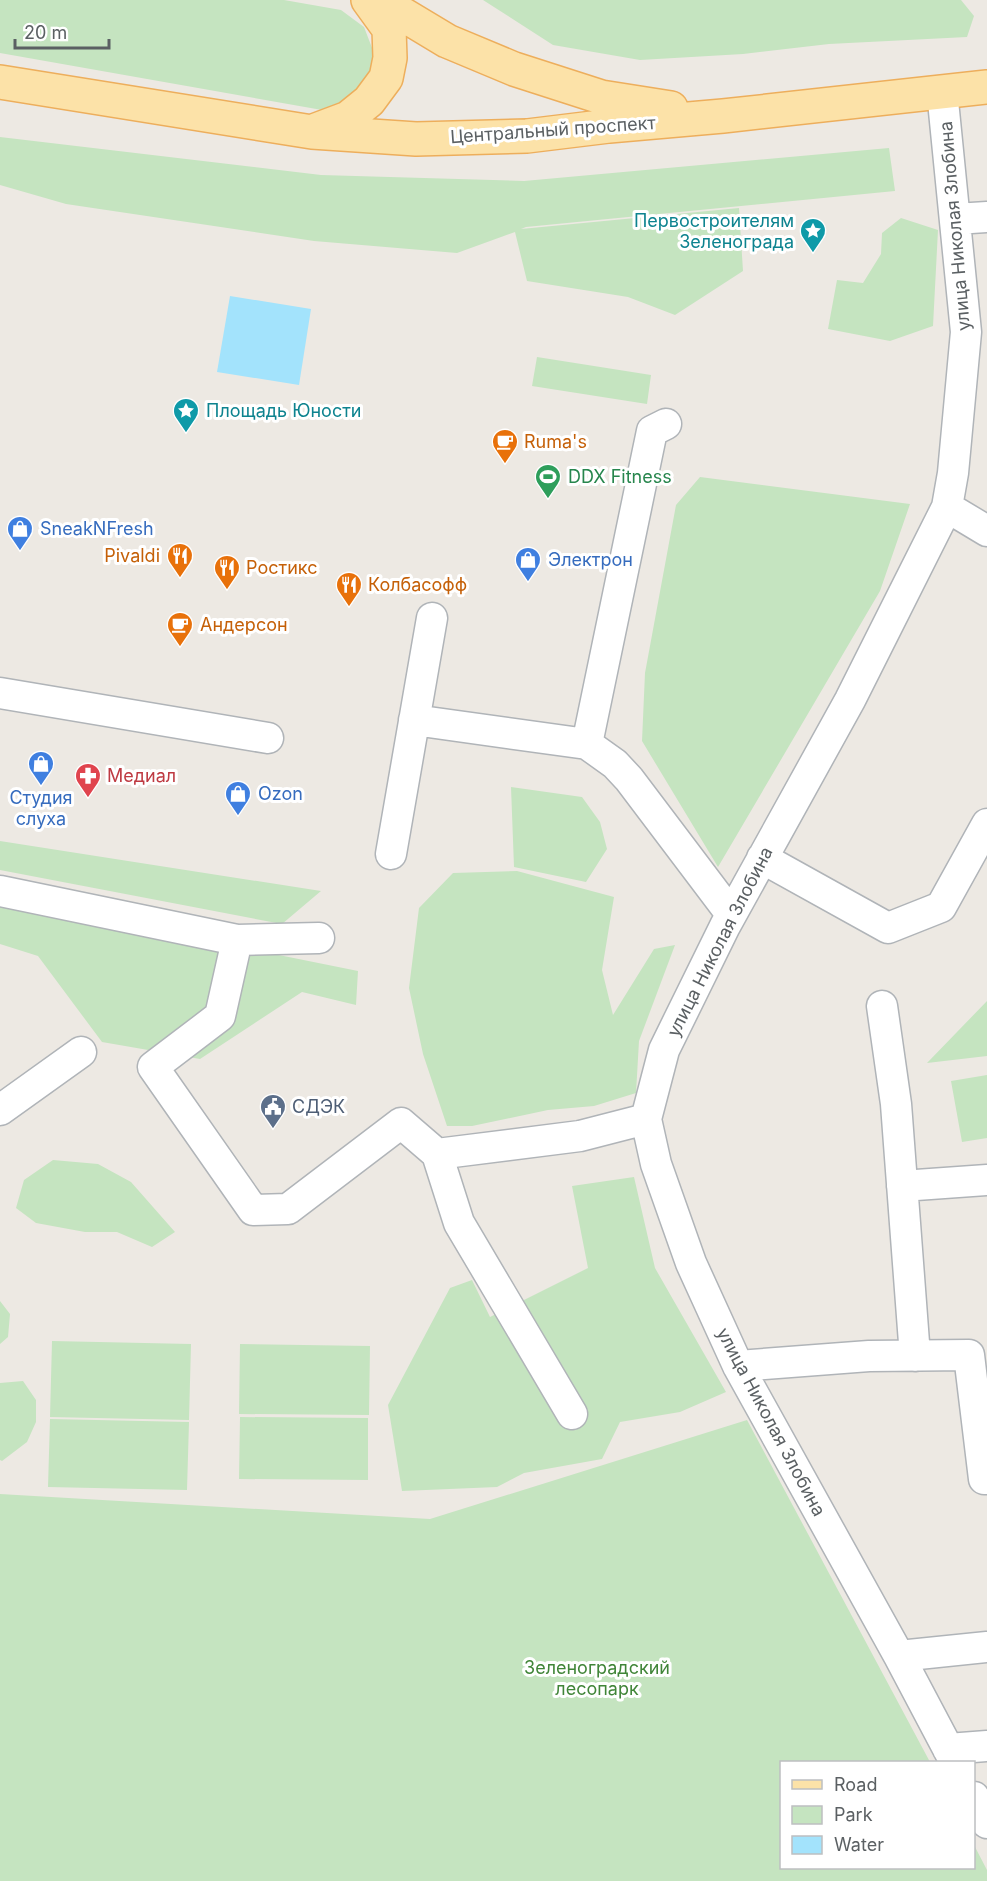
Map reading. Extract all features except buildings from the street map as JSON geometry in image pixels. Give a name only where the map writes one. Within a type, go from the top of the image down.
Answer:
[{"type":"main road","points":[[312,132],[348,118],[369,100],[386,78],[390,58],[389,29],[368,0]]},
{"type":"main road","points":[[379,0],[447,41],[514,69],[601,97],[723,116],[987,87]]},
{"type":"main road","name":"Центральный проспект","points":[[0,82],[312,132],[416,140],[500,137],[723,116]]},
{"type":"street","name":"улица Николая Злобина","points":[[942,91],[966,332],[954,472],[947,507],[850,700],[731,914],[664,1050],[646,1119],[656,1164],[691,1263],[738,1366],[952,1756]]},
{"type":"street","points":[[956,219],[987,217]]},
{"type":"street","points":[[587,744],[652,431],[666,424]]},
{"type":"street","points":[[947,507],[987,531]]},
{"type":"street","points":[[391,854],[432,618]]},
{"type":"street","points":[[0,693],[268,738]]},
{"type":"street","points":[[414,720],[587,744],[615,764],[628,779],[731,914]]},
{"type":"street","points":[[762,858],[888,928],[941,908],[987,824]]},
{"type":"street","points":[[0,891],[237,940],[319,938]]},
{"type":"street","points":[[237,940],[219,1016],[153,1067],[253,1210],[288,1209],[401,1123],[437,1154],[459,1223],[572,1414]]},
{"type":"street","points":[[882,1006],[896,1104],[915,1356]]},
{"type":"street","points":[[0,1110],[81,1052]]},
{"type":"street","points":[[437,1154],[580,1136],[646,1119]]},
{"type":"street","points":[[902,1186],[987,1180]]},
{"type":"street","points":[[738,1366],[868,1356],[969,1354],[984,1479],[987,1479]]},
{"type":"street","points":[[899,1656],[987,1647]]},
{"type":"street","points":[[952,1756],[987,1746]]},
{"type":"street","points":[[975,1799],[987,1823]]},
{"type":"green space","points":[[0,0],[284,0],[341,10],[364,27],[374,53],[372,81],[339,113],[0,53]]},
{"type":"green space","points":[[483,0],[961,0],[974,16],[967,37],[829,44],[743,54],[640,60],[553,45]]},
{"type":"green space","points":[[0,137],[321,175],[524,181],[889,148],[895,191],[521,229],[739,208],[743,271],[675,315],[628,297],[527,281],[515,232],[457,253],[314,241],[66,204],[0,185]]},
{"type":"green space","points":[[901,218],[938,230],[933,326],[890,341],[828,329],[837,280],[863,283],[881,254],[882,233]]},
{"type":"green space","points":[[537,357],[651,375],[647,404],[532,386]]},
{"type":"green space","points":[[700,477],[910,504],[880,591],[718,867],[642,741],[645,673],[676,505]]},
{"type":"green space","points":[[511,787],[582,797],[600,822],[607,849],[586,882],[514,867]]},
{"type":"green space","points":[[0,841],[321,891],[282,924],[0,870]]},
{"type":"green space","points":[[517,871],[614,897],[602,970],[613,1015],[654,949],[675,945],[639,1041],[636,1093],[594,1106],[548,1110],[472,1126],[447,1126],[423,1054],[409,988],[419,908],[453,873]]},
{"type":"green space","points":[[0,899],[358,971],[356,1005],[302,992],[200,1059],[102,1042],[38,956],[0,944]]},
{"type":"green space","points":[[987,1001],[987,1056],[927,1063]]},
{"type":"green space","points":[[987,1075],[987,1138],[962,1142],[951,1081]]},
{"type":"green space","points":[[53,1160],[98,1164],[131,1182],[175,1232],[152,1247],[117,1232],[85,1232],[36,1223],[16,1208],[24,1180]]},
{"type":"green space","points":[[634,1177],[655,1268],[726,1392],[680,1412],[620,1422],[602,1459],[524,1473],[497,1487],[402,1491],[388,1405],[450,1288],[472,1280],[490,1317],[588,1268],[572,1186]]},
{"type":"green space","points":[[0,1301],[10,1314],[8,1337],[0,1344]]},
{"type":"green space","points":[[52,1341],[191,1344],[189,1420],[50,1417]]},
{"type":"green space","points":[[240,1344],[370,1346],[369,1415],[239,1414]]},
{"type":"green space","points":[[23,1381],[36,1400],[36,1422],[27,1442],[2,1461],[0,1460],[0,1383]]},
{"type":"green space","points":[[240,1417],[368,1418],[368,1480],[239,1479]]},
{"type":"green space","points":[[50,1419],[189,1422],[187,1490],[48,1487]]},
{"type":"green space","name":"Зеленоградский лесопарк","points":[[747,1420],[929,1761],[780,1761],[780,1869],[975,1869],[975,1847],[987,1870],[987,1881],[0,1881],[0,1494],[430,1519]]},
{"type":"water","points":[[230,296],[311,309],[299,385],[217,372]]},
{"type":"place","name":"Первостроителям Зеленограда","points":[[813,254]]},
{"type":"place","name":"Площадь Юности","points":[[186,434]]},
{"type":"place","name":"Ruma's","points":[[505,465]]},
{"type":"place","name":"DDX Fitness","points":[[548,500]]},
{"type":"place","name":"SneakNFresh","points":[[20,552]]},
{"type":"place","name":"Pivaldi","points":[[180,579]]},
{"type":"place","name":"Электрон","points":[[528,583]]},
{"type":"place","name":"Ростикс","points":[[227,591]]},
{"type":"place","name":"Колбасофф","points":[[349,608]]},
{"type":"place","name":"Андерсон","points":[[180,648]]},
{"type":"place","name":"Студия слуха","points":[[41,787]]},
{"type":"place","name":"Медиал","points":[[88,799]]},
{"type":"place","name":"Ozon","points":[[238,817]]},
{"type":"place","name":"СДЭК","points":[[273,1130]]}]
